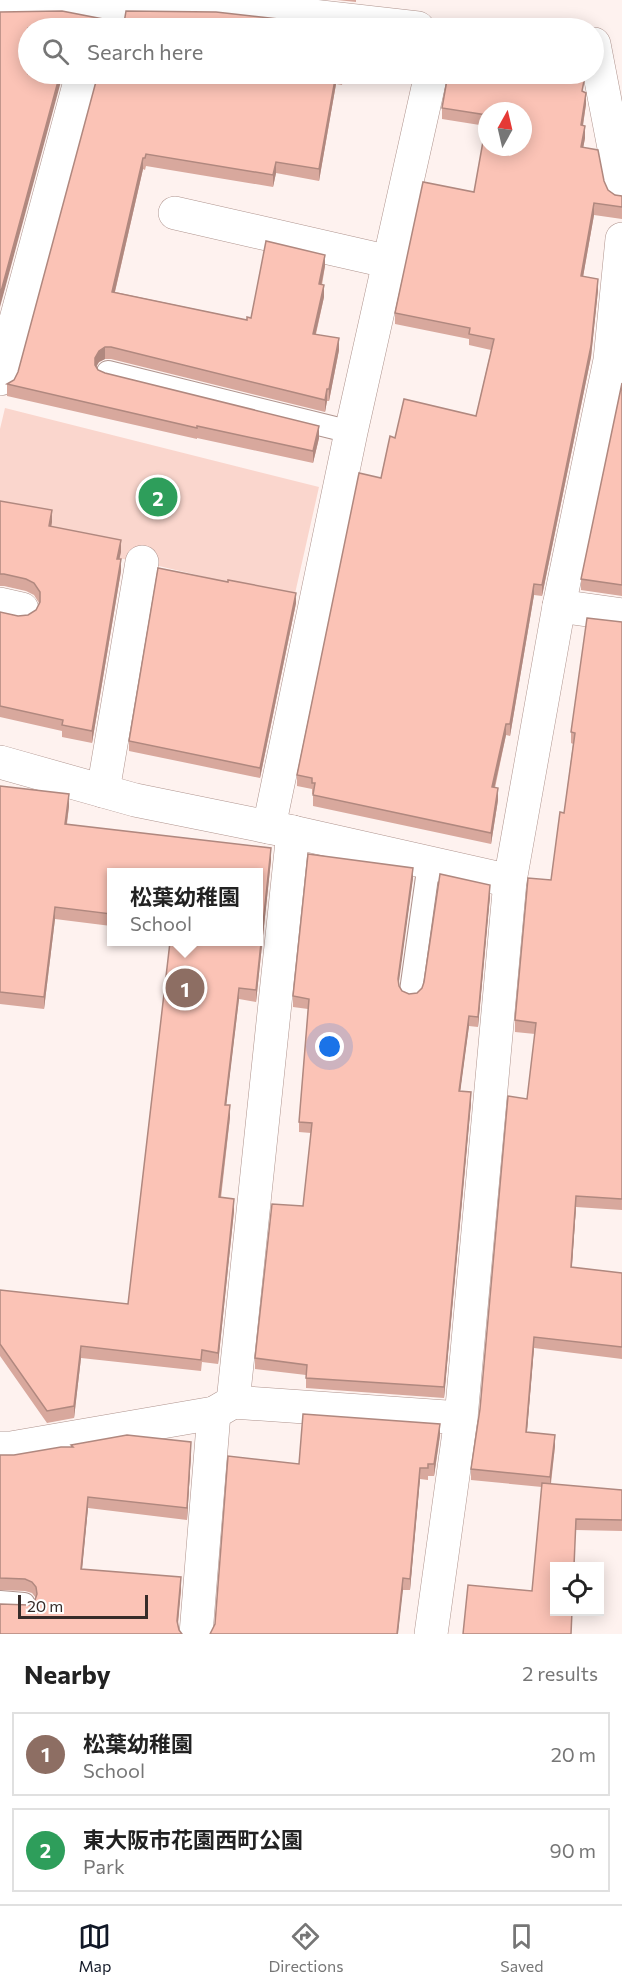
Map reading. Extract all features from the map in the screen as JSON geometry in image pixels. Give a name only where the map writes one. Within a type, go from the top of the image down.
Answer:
[{"type":"street","points":[[0,5],[87,16],[218,5],[331,18]]},
{"type":"street","points":[[604,51],[622,189]]},
{"type":"street","points":[[0,379],[79,84]]},
{"type":"street","points":[[196,1634],[224,1407],[281,830],[351,432],[429,84]]},
{"type":"street","points":[[175,213],[390,262]]},
{"type":"street","points":[[431,1634],[461,1418],[510,881],[559,606],[610,360],[622,239]]},
{"type":"street","points":[[103,791],[142,562]]},
{"type":"street","points":[[559,606],[622,615]]},
{"type":"street","points":[[0,762],[135,800],[510,881]]},
{"type":"street","points":[[0,1448],[11,1448],[224,1407],[461,1418]]},
{"type":"lane","points":[[108,372],[351,432]]},
{"type":"lane","points":[[411,991],[429,863]]},
{"type":"lane","points":[[0,1602],[24,1604]]},
{"type":"shaded area","points":[[5,408],[319,487],[294,598],[142,562],[43,546],[0,507],[0,429]]},
{"type":"building","points":[[62,11],[98,18],[18,18],[18,84],[57,84],[0,295],[0,12]]},
{"type":"building","points":[[126,11],[216,12],[270,18],[125,18]]},
{"type":"building","points":[[95,84],[334,84],[319,169],[276,162],[273,175],[146,154],[143,158],[112,292],[247,320],[247,317],[251,318],[266,241],[325,255],[319,284],[324,285],[313,334],[339,338],[325,400],[111,347],[105,347],[99,351],[95,358],[98,370],[105,373],[319,426],[313,451],[197,426],[197,428],[7,384],[14,380]]},
{"type":"building","points":[[446,84],[583,84],[582,91],[586,93],[581,125],[585,126],[581,147],[598,150],[608,190],[615,195],[622,196],[622,207],[594,203],[581,276],[598,279],[591,346],[542,585],[534,584],[510,724],[506,724],[492,787],[498,788],[491,833],[313,795],[315,783],[312,783],[312,778],[297,775],[359,473],[381,478],[390,436],[395,438],[404,399],[476,416],[494,339],[469,334],[470,328],[395,313],[423,182],[474,192],[480,156],[532,156],[532,102],[478,102],[478,114],[442,108]]},
{"type":"building","points":[[622,383],[622,585],[581,579]]},
{"type":"building","points":[[0,501],[52,510],[49,526],[121,540],[117,559],[121,559],[92,731],[62,725],[63,720],[0,706],[0,612],[18,616],[28,615],[36,610],[40,602],[40,592],[34,583],[26,579],[0,574]]},
{"type":"building","points":[[158,568],[296,593],[260,768],[129,741]]},
{"type":"building","points":[[587,618],[622,622],[622,1199],[576,1196],[571,1267],[622,1273],[622,1347],[534,1337],[526,1432],[555,1435],[550,1477],[471,1469],[480,1409],[508,1096],[527,1099],[536,1023],[515,1020],[528,878],[551,880],[560,812],[564,813],[575,733],[571,732]]},
{"type":"building","points":[[0,786],[69,794],[65,824],[271,848],[263,924],[263,868],[107,868],[107,914],[55,907],[44,997],[0,992]]},
{"type":"building","points":[[308,854],[413,868],[398,979],[402,991],[409,994],[417,993],[424,982],[440,874],[490,885],[478,1017],[469,1016],[459,1091],[471,1092],[444,1387],[306,1378],[307,1365],[255,1358],[272,1204],[303,1206],[312,1123],[299,1122],[309,999],[293,996]]},
{"type":"building","points":[[170,946],[261,946],[256,990],[239,988],[225,1105],[230,1105],[219,1197],[234,1199],[218,1353],[202,1350],[201,1360],[81,1346],[74,1406],[47,1411],[0,1344],[0,1290],[128,1304]]},
{"type":"building","points":[[303,1414],[440,1424],[434,1464],[428,1464],[428,1468],[420,1468],[410,1579],[403,1578],[397,1634],[210,1634],[215,1624],[228,1456],[299,1464]]},
{"type":"building","points":[[127,1435],[191,1442],[187,1508],[88,1497],[81,1569],[181,1577],[177,1621],[182,1634],[0,1634],[0,1604],[29,1605],[35,1600],[37,1594],[32,1582],[25,1579],[0,1578],[0,1455],[73,1447],[71,1445]]},
{"type":"building","points":[[542,1483],[622,1490],[622,1520],[576,1519],[574,1562],[550,1562],[550,1616],[572,1616],[571,1634],[463,1634],[468,1585],[532,1591]]},
{"type":"place","name":"東大阪市花園西町公園","points":[[158,497]]},
{"type":"place","name":"松葉幼稚園","points":[[185,988]]}]
